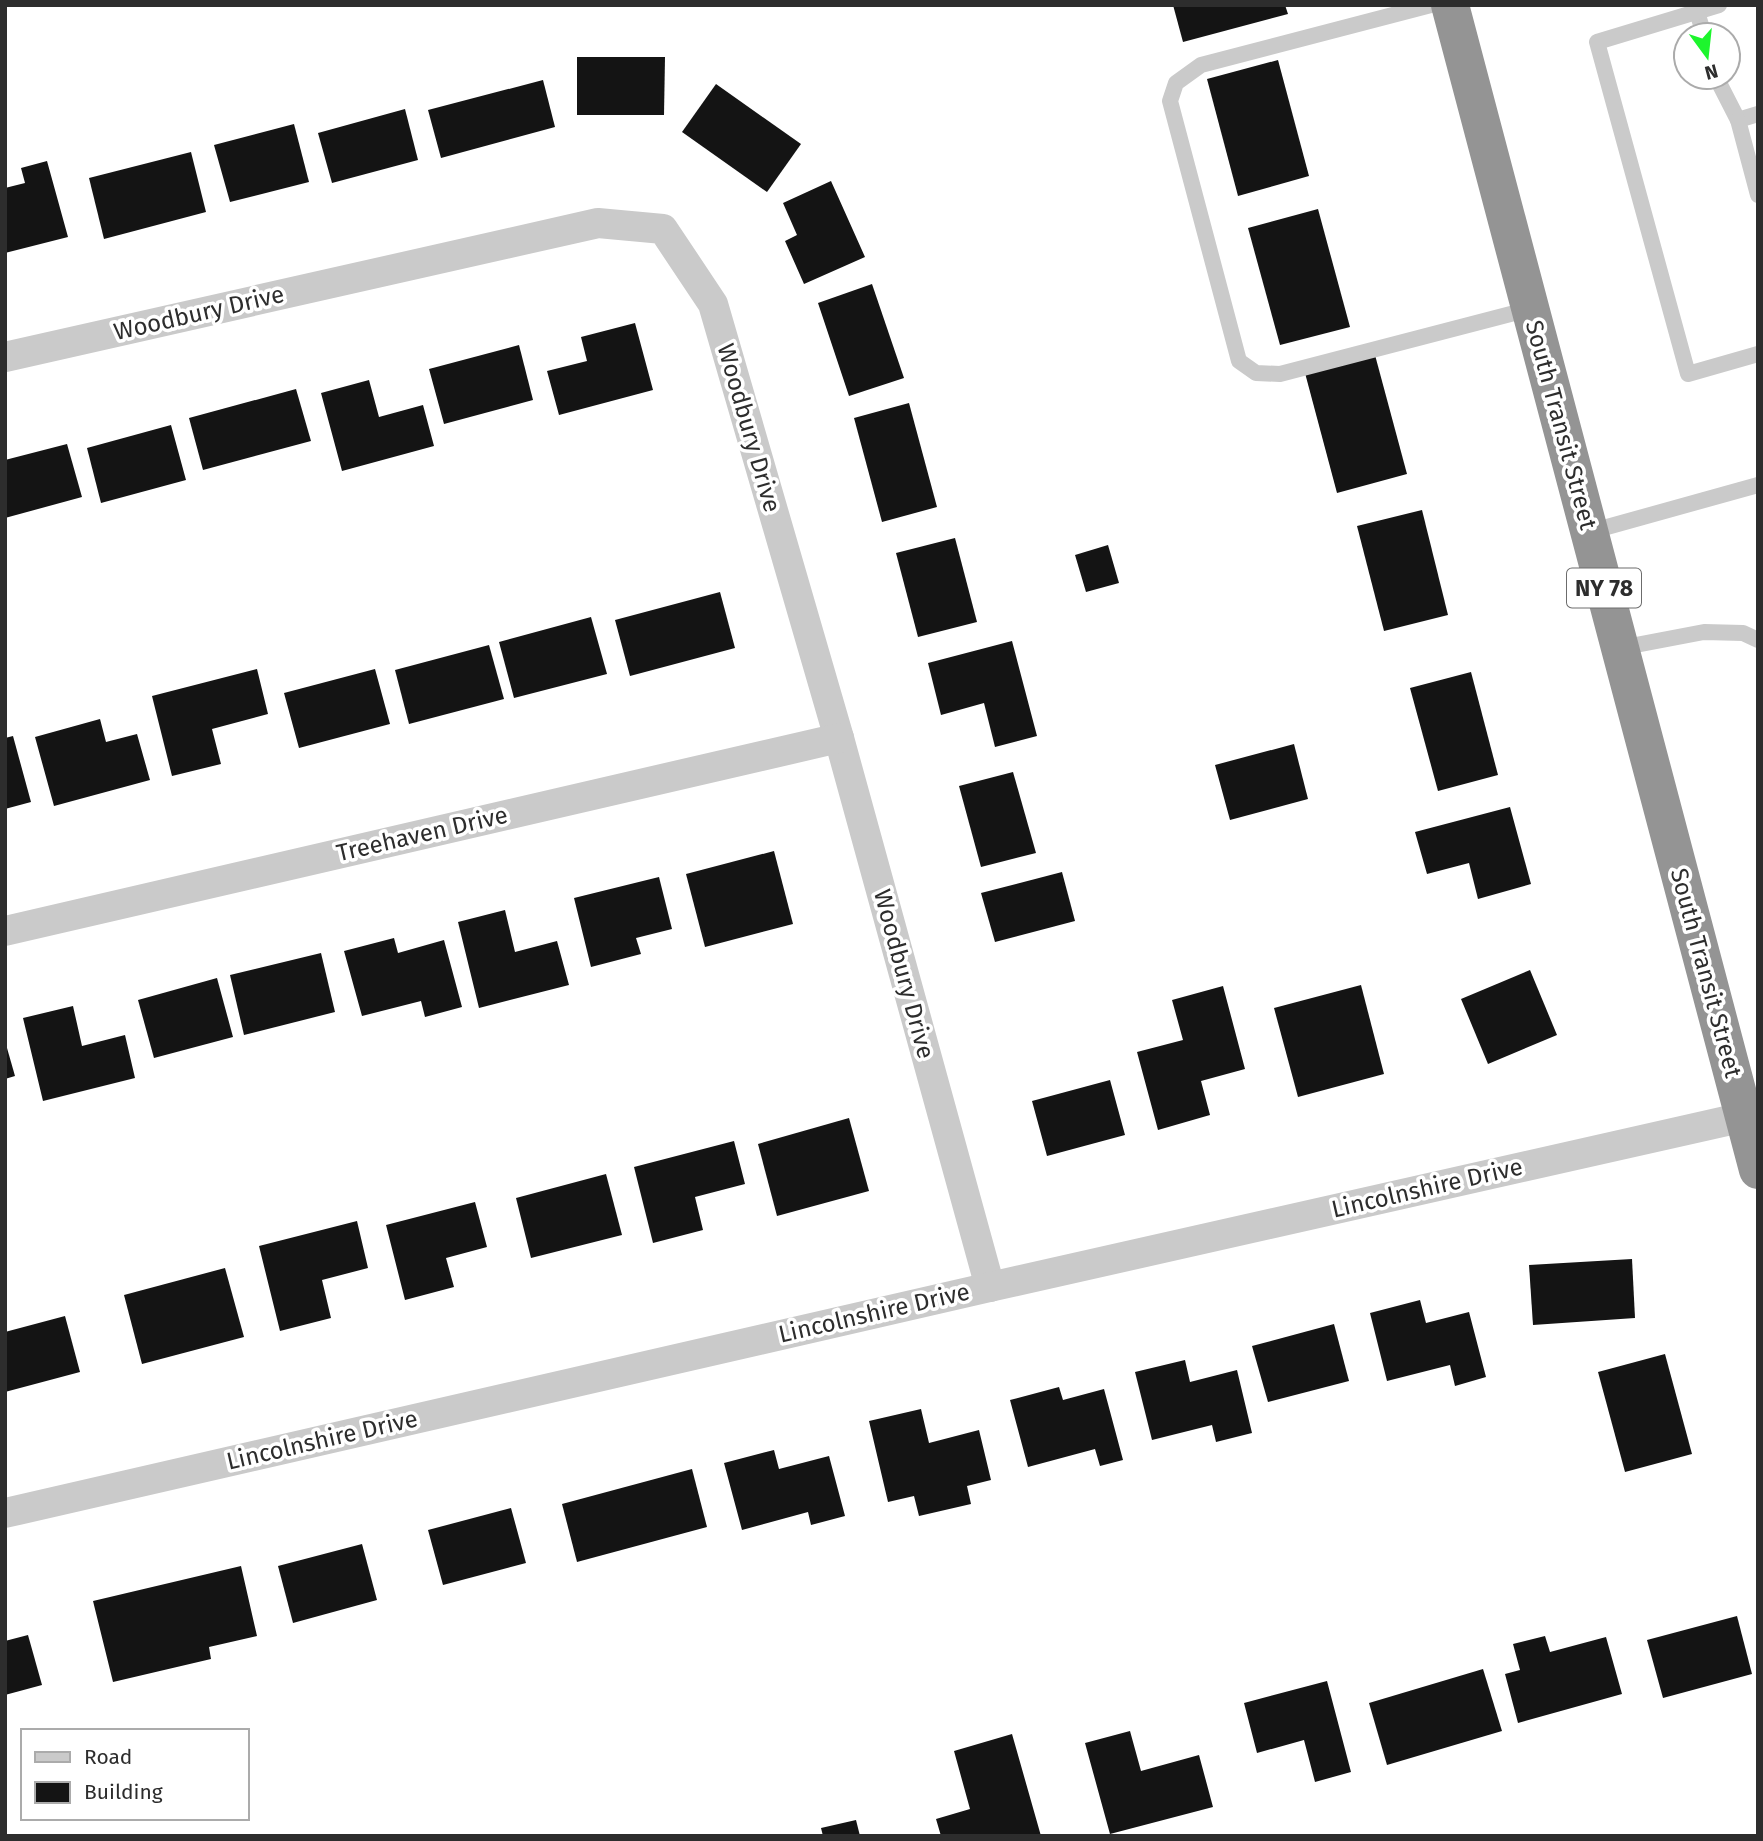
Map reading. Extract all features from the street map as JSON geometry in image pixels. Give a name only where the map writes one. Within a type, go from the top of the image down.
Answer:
[{"type":"highway","name":"South Transit Street","points":[[1450,5],[1758,1170]]},
{"type":"street","name":"Woodbury Drive","points":[[5,357],[597,223],[663,229],[713,304],[839,738],[990,1287]]},
{"type":"street","name":"Treehaven Drive","points":[[5,931],[839,738]]},
{"type":"street","name":"Lincolnshire Drive","points":[[5,1513],[1744,1117]]},
{"type":"lane","points":[[1430,5],[1201,65],[1176,83],[1170,102],[1239,361],[1256,373],[1280,374],[1530,309]]},
{"type":"lane","points":[[1719,5],[1696,8],[1597,42],[1688,374],[1758,354]]},
{"type":"lane","points":[[1723,91],[1738,120],[1758,195]]},
{"type":"lane","points":[[1738,120],[1758,114]]},
{"type":"lane","points":[[1589,532],[1758,485]]},
{"type":"lane","points":[[1619,648],[1704,632],[1743,633],[1758,640]]},
{"type":"building","points":[[1173,5],[1285,5],[1288,14],[1183,42]]},
{"type":"building","points":[[577,57],[665,57],[664,115],[577,115]]},
{"type":"building","points":[[1278,60],[1309,176],[1238,196],[1207,79]]},
{"type":"building","points":[[543,80],[555,127],[441,158],[428,110]]},
{"type":"building","points":[[716,84],[801,144],[767,192],[682,132]]},
{"type":"building","points":[[405,109],[418,160],[332,183],[318,133]]},
{"type":"building","points":[[294,124],[309,182],[230,202],[214,145]]},
{"type":"building","points":[[191,152],[206,212],[104,239],[89,178]]},
{"type":"building","points":[[47,161],[68,237],[5,253],[5,188],[25,183],[21,168]]},
{"type":"building","points":[[831,181],[865,257],[804,284],[785,241],[797,235],[783,203]]},
{"type":"building","points":[[1318,209],[1350,327],[1280,345],[1248,228]]},
{"type":"building","points":[[872,284],[904,378],[849,396],[818,303]]},
{"type":"building","points":[[635,323],[653,390],[559,415],[547,371],[587,361],[581,337]]},
{"type":"building","points":[[519,345],[533,400],[444,424],[429,369]]},
{"type":"building","points":[[1375,355],[1407,474],[1337,493],[1305,373]]},
{"type":"building","points":[[369,380],[379,417],[423,405],[434,446],[342,471],[321,393]]},
{"type":"building","points":[[296,389],[311,441],[203,470],[189,418]]},
{"type":"building","points":[[909,403],[937,507],[882,522],[854,418]]},
{"type":"building","points":[[171,425],[186,480],[101,503],[87,448]]},
{"type":"building","points":[[67,444],[82,497],[5,518],[5,460]]},
{"type":"building","points":[[1422,510],[1448,615],[1384,631],[1357,526]]},
{"type":"building","points":[[955,538],[977,622],[918,637],[896,553]]},
{"type":"building","points":[[1108,545],[1119,583],[1086,592],[1075,555]]},
{"type":"building","points":[[720,592],[735,648],[630,676],[615,620]]},
{"type":"building","points":[[591,617],[607,674],[514,698],[499,642]]},
{"type":"building","points":[[1012,641],[1037,736],[995,747],[984,703],[941,715],[928,663]]},
{"type":"building","points":[[489,645],[504,699],[409,724],[395,670]]},
{"type":"building","points":[[257,669],[268,714],[212,729],[221,764],[172,776],[152,696]]},
{"type":"building","points":[[375,669],[390,724],[299,748],[284,693]]},
{"type":"building","points":[[1471,672],[1498,775],[1438,791],[1410,688]]},
{"type":"building","points":[[100,719],[106,742],[137,734],[150,780],[54,806],[35,737]]},
{"type":"building","points":[[13,736],[31,802],[5,809],[5,738]]},
{"type":"building","points":[[1294,744],[1308,799],[1230,820],[1215,765]]},
{"type":"building","points":[[1013,772],[1036,853],[981,867],[959,786]]},
{"type":"building","points":[[1510,807],[1531,884],[1478,899],[1469,863],[1427,874],[1415,832]]},
{"type":"building","points":[[774,851],[793,924],[705,947],[686,874]]},
{"type":"building","points":[[1062,872],[1075,921],[995,942],[981,893]]},
{"type":"building","points":[[659,877],[672,929],[636,938],[641,954],[591,967],[574,898]]},
{"type":"building","points":[[505,910],[515,952],[557,941],[569,985],[479,1008],[458,922]]},
{"type":"building","points":[[394,938],[398,953],[444,940],[462,1007],[425,1017],[421,1001],[362,1016],[344,951]]},
{"type":"building","points":[[321,953],[335,1012],[244,1035],[230,975]]},
{"type":"building","points":[[1530,970],[1557,1035],[1488,1064],[1461,999]]},
{"type":"building","points":[[217,978],[233,1037],[154,1058],[138,1000]]},
{"type":"building","points":[[1361,985],[1384,1074],[1298,1097],[1274,1008]]},
{"type":"building","points":[[1223,986],[1245,1069],[1201,1081],[1210,1115],[1158,1130],[1137,1052],[1183,1040],[1172,1000]]},
{"type":"building","points":[[73,1006],[82,1046],[125,1035],[135,1078],[43,1101],[23,1018]]},
{"type":"building","points":[[5,1041],[15,1076],[5,1079]]},
{"type":"building","points":[[1110,1080],[1125,1135],[1047,1156],[1032,1101]]},
{"type":"building","points":[[849,1118],[869,1191],[777,1216],[758,1144]]},
{"type":"building","points":[[734,1141],[745,1184],[695,1197],[703,1230],[653,1243],[634,1167]]},
{"type":"building","points":[[606,1174],[622,1235],[531,1258],[516,1198]]},
{"type":"building","points":[[475,1202],[487,1247],[446,1258],[454,1287],[405,1300],[386,1225]]},
{"type":"building","points":[[357,1221],[368,1268],[322,1280],[331,1318],[280,1331],[259,1246]]},
{"type":"building","points":[[1632,1259],[1635,1318],[1533,1325],[1529,1265]]},
{"type":"building","points":[[225,1268],[244,1337],[142,1364],[124,1295]]},
{"type":"building","points":[[1420,1300],[1426,1323],[1469,1312],[1486,1377],[1455,1386],[1450,1365],[1387,1381],[1370,1313]]},
{"type":"building","points":[[65,1316],[80,1372],[5,1392],[5,1332]]},
{"type":"building","points":[[1334,1324],[1349,1381],[1268,1402],[1252,1346]]},
{"type":"building","points":[[1665,1354],[1692,1454],[1625,1472],[1598,1372]]},
{"type":"building","points":[[1185,1360],[1190,1382],[1237,1370],[1252,1433],[1216,1442],[1212,1425],[1152,1440],[1135,1372]]},
{"type":"building","points":[[1059,1387],[1063,1400],[1104,1389],[1123,1460],[1100,1466],[1095,1449],[1028,1467],[1010,1400]]},
{"type":"building","points":[[921,1409],[929,1443],[979,1430],[991,1480],[967,1486],[971,1504],[919,1516],[914,1496],[888,1502],[869,1421]]},
{"type":"building","points":[[774,1450],[779,1469],[829,1456],[845,1516],[811,1525],[808,1512],[742,1530],[724,1463]]},
{"type":"building","points":[[692,1469],[707,1527],[577,1562],[562,1504]]},
{"type":"building","points":[[511,1508],[526,1563],[443,1585],[428,1530]]},
{"type":"building","points":[[362,1544],[377,1600],[293,1623],[278,1566]]},
{"type":"building","points":[[241,1566],[257,1636],[209,1647],[211,1659],[113,1682],[93,1601]]},
{"type":"building","points":[[1737,1616],[1752,1674],[1663,1698],[1647,1640]]},
{"type":"building","points":[[28,1635],[42,1685],[5,1695],[5,1641]]},
{"type":"building","points":[[1545,1636],[1550,1652],[1606,1637],[1622,1694],[1518,1723],[1505,1674],[1520,1670],[1513,1644]]},
{"type":"building","points":[[1483,1669],[1502,1731],[1387,1765],[1369,1703]]},
{"type":"building","points":[[1327,1681],[1351,1772],[1315,1782],[1304,1740],[1257,1753],[1244,1703]]},
{"type":"building","points":[[1130,1731],[1141,1771],[1199,1755],[1213,1807],[1110,1834],[1085,1743]]},
{"type":"building","points":[[1012,1734],[1041,1836],[941,1836],[936,1819],[970,1809],[954,1751]]},
{"type":"building","points":[[856,1820],[860,1836],[823,1836],[821,1828]]}]
